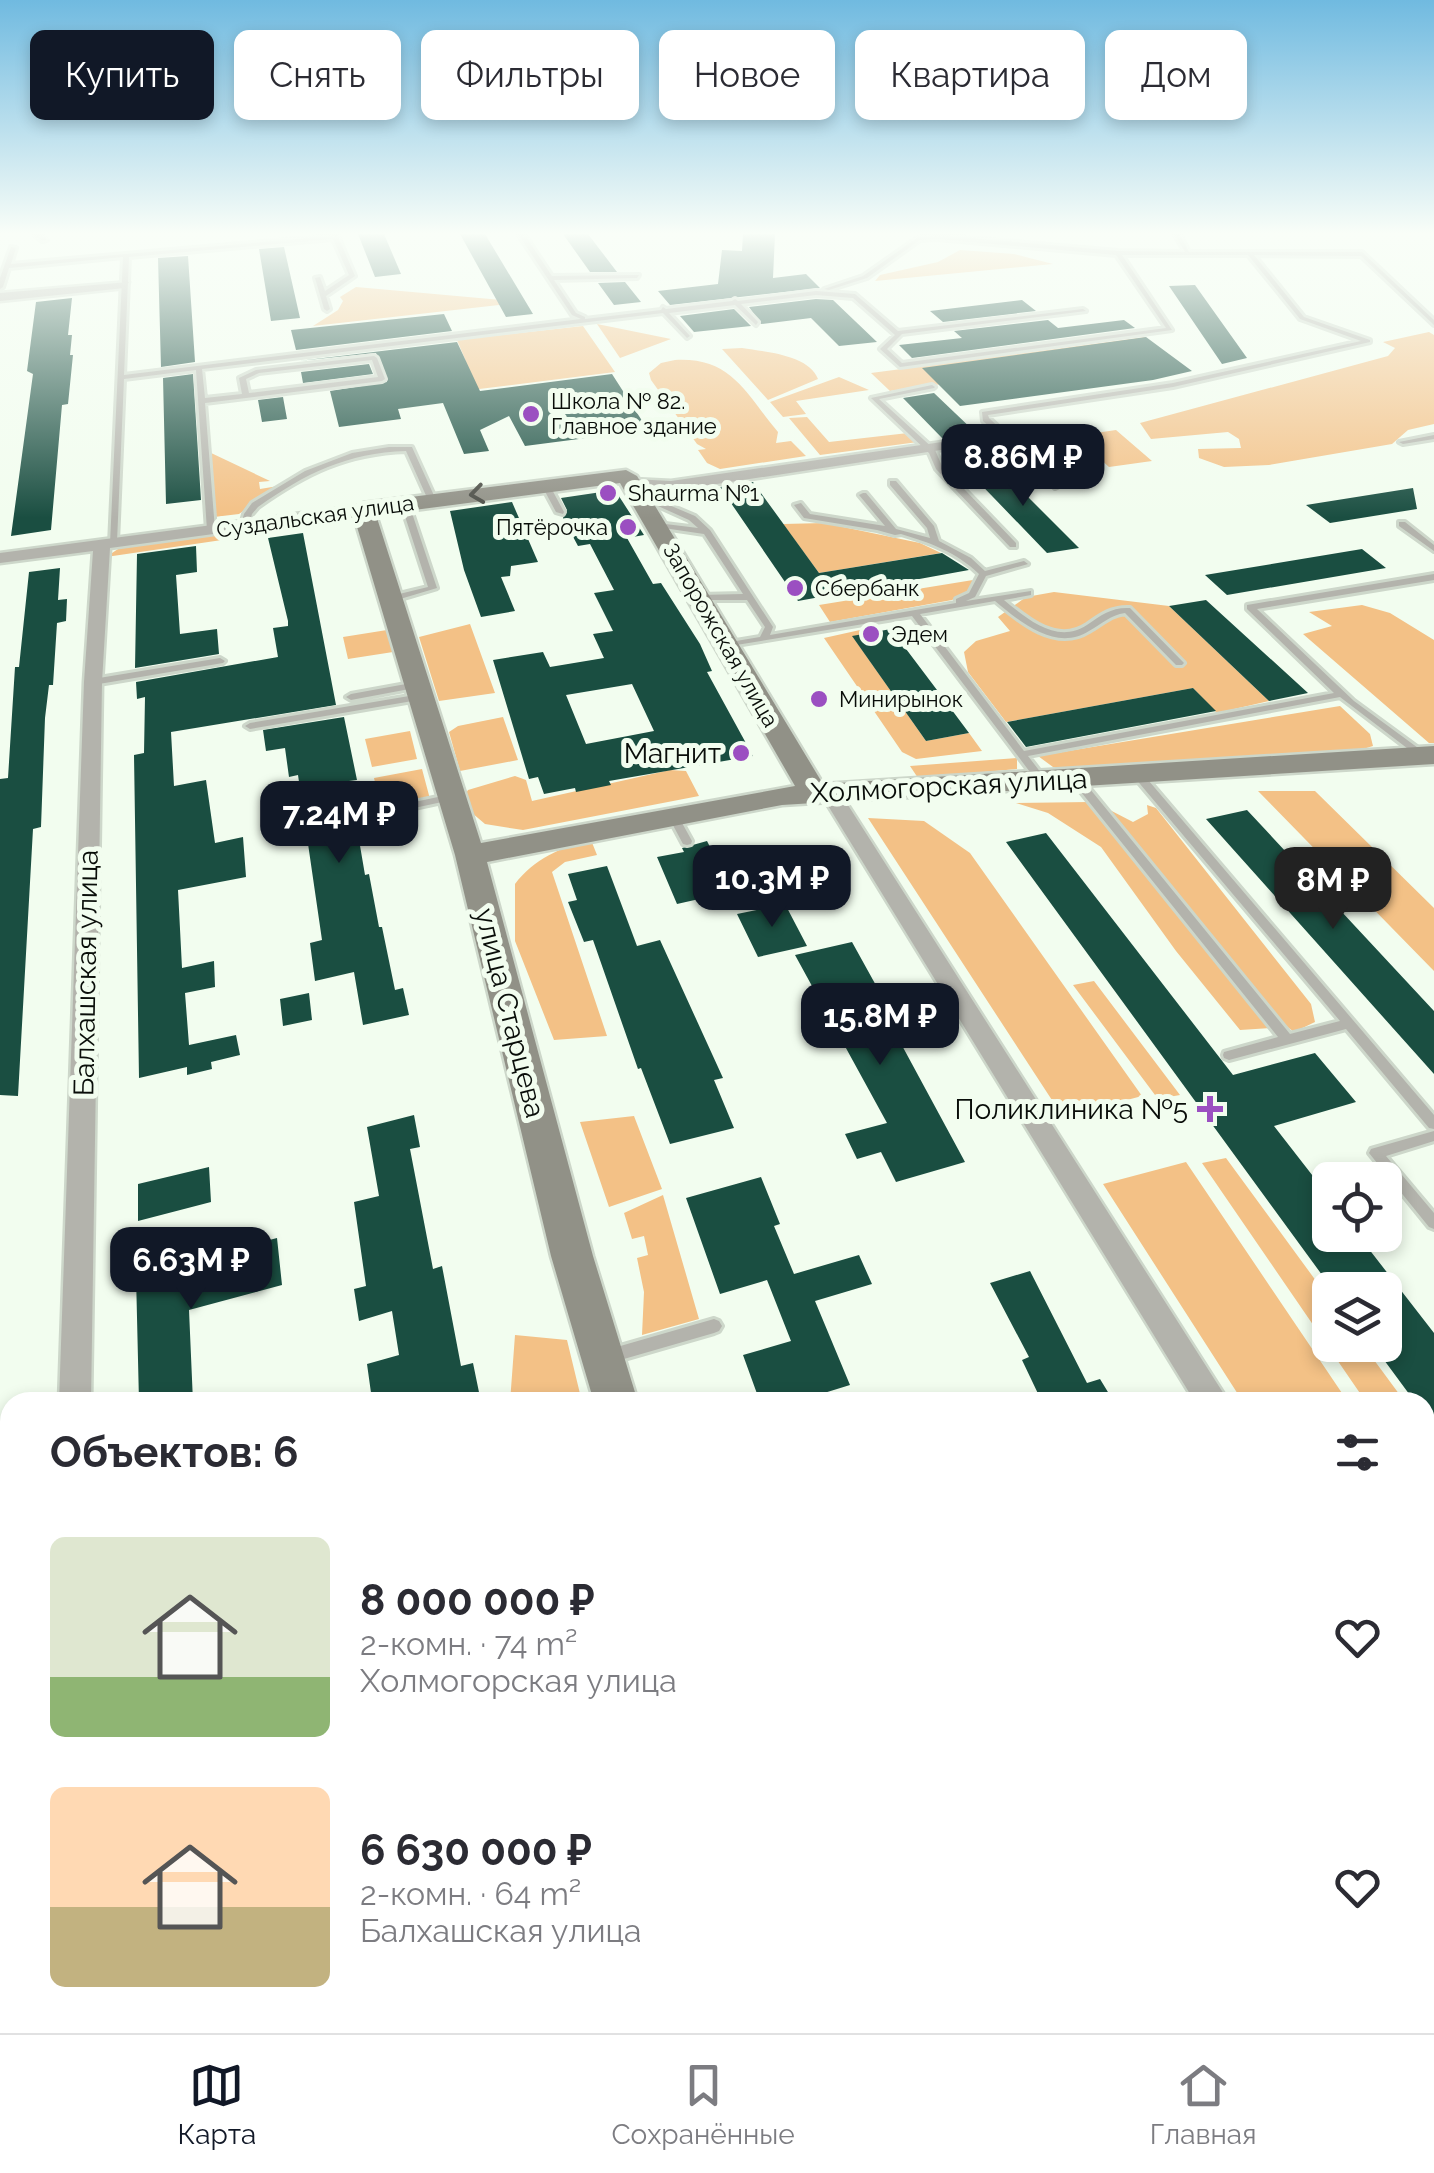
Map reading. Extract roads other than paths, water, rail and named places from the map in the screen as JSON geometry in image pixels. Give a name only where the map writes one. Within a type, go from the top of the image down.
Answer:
[{"type":"street","points":[[634,486],[671,486],[948,444]]},
{"type":"street","name":"Суздальская улица","points":[[0,558],[614,475],[634,486]]},
{"type":"street","name":"Запорожская улица","points":[[634,486],[727,645],[1207,1392]]},
{"type":"street","name":"улица Старцева","points":[[362,510],[470,856],[613,1392]]},
{"type":"street","name":"Балхашская улица","points":[[75,1392],[92,682],[108,543]]},
{"type":"street","name":"Холмогорская улица","points":[[470,856],[672,814],[822,792],[1077,780],[1429,755]]},
{"type":"lane","name":"Балхашская улица","points":[[108,543],[122,329]]},
{"type":"lane","points":[[120,377],[500,329]]},
{"type":"lane","points":[[681,329],[687,336]]},
{"type":"lane","points":[[893,329],[898,333]]},
{"type":"lane","points":[[933,329],[898,333],[882,349],[900,365],[1170,329]]},
{"type":"lane","points":[[1056,486],[1001,435],[984,413],[1173,385],[1368,341],[1333,329]]},
{"type":"lane","points":[[202,401],[382,379],[374,358],[258,371],[242,378],[246,395]]},
{"type":"lane","points":[[200,368],[211,530]]},
{"type":"lane","points":[[932,387],[874,398],[928,448],[938,467],[1013,544]]},
{"type":"lane","points":[[981,438],[1001,435]]},
{"type":"lane","points":[[1403,442],[1434,437]]},
{"type":"lane","points":[[245,525],[250,510],[321,463],[368,452],[410,449],[432,500]]},
{"type":"lane","points":[[892,483],[931,528],[935,541]]},
{"type":"lane","points":[[545,484],[560,512]]},
{"type":"lane","points":[[634,486],[692,518],[707,532],[769,627],[764,638]]},
{"type":"lane","points":[[862,496],[895,533]]},
{"type":"lane","points":[[390,598],[425,593],[433,587],[406,504]]},
{"type":"lane","points":[[798,505],[807,516],[935,541],[975,564],[983,574]]},
{"type":"lane","points":[[1402,524],[1434,548]]},
{"type":"lane","points":[[657,525],[707,532]]},
{"type":"lane","points":[[946,607],[972,596],[983,574],[1024,564]]},
{"type":"lane","points":[[1429,755],[1342,694],[1250,607],[1434,577]]},
{"type":"lane","points":[[727,645],[1028,592]]},
{"type":"lane","points":[[700,598],[748,597]]},
{"type":"lane","points":[[996,598],[1032,626],[1062,634],[1078,635],[1112,610],[1127,610],[1179,663]]},
{"type":"lane","points":[[914,612],[1043,782]]},
{"type":"lane","points":[[92,682],[220,661]]},
{"type":"lane","points":[[351,697],[419,691]]},
{"type":"lane","points":[[250,726],[419,691]]},
{"type":"lane","points":[[1022,754],[1342,694]]},
{"type":"lane","points":[[1139,776],[1434,1124]]},
{"type":"lane","points":[[1077,780],[1287,1040]]},
{"type":"lane","points":[[377,813],[452,798]]},
{"type":"lane","points":[[672,814],[687,840]]},
{"type":"lane","points":[[1229,1055],[1348,1024]]},
{"type":"lane","points":[[1434,1136],[1376,1153],[1434,1223]]},
{"type":"lane","points":[[601,1358],[714,1326]]},
{"type":"place","name":"Школа № 82. Главное здание","points":[[531,414]]},
{"type":"place","name":"Shaurma №1","points":[[608,493]]},
{"type":"place","name":"Пятёрочка","points":[[628,527]]},
{"type":"place","name":"Сбербанк","points":[[795,588]]},
{"type":"place","name":"Эдем","points":[[871,634]]},
{"type":"place","name":"Минирынок","points":[[819,699]]},
{"type":"place","name":"Магнит","points":[[741,753]]},
{"type":"place","name":"Поликлиника №5","points":[[1210,1109]]}]
